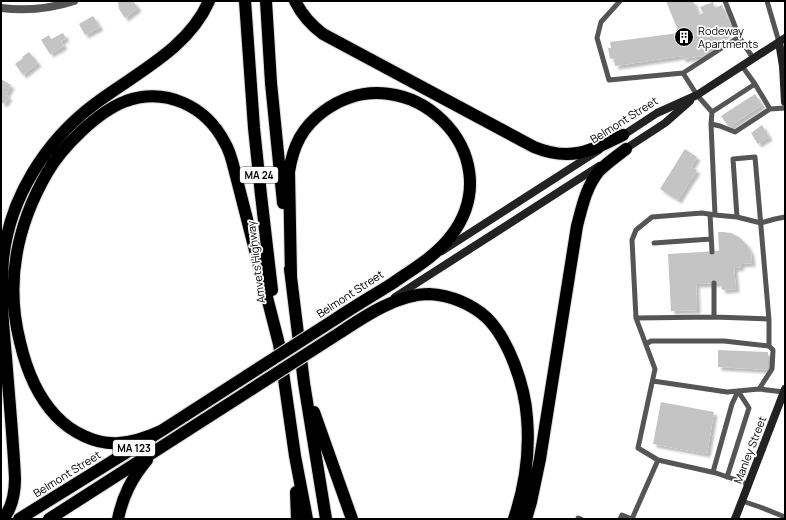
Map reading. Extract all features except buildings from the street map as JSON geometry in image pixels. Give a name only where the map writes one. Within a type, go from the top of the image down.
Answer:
[{"type":"highway","points":[[3,519],[12,503],[15,478],[2,312],[2,277],[3,259],[7,238],[19,201],[28,180],[60,135],[90,107],[174,47],[196,24],[209,1]]},
{"type":"highway","name":"Amvets Highway","points":[[245,1],[253,114],[268,259],[296,456],[307,519]]},
{"type":"highway","name":"MA 24","points":[[266,1],[277,147],[290,276],[304,383],[326,519]]},
{"type":"highway","points":[[295,1],[309,23],[323,34],[534,147],[550,153],[576,154],[590,150],[623,135]]},
{"type":"highway","points":[[290,276],[289,172],[294,150],[302,132],[318,116],[341,101],[351,97],[374,93],[397,95],[422,104],[445,123],[462,146],[467,159],[470,176],[469,194],[462,219],[445,244],[418,266]]},
{"type":"highway","points":[[161,431],[130,441],[110,443],[95,440],[83,435],[61,422],[39,393],[26,363],[17,332],[14,302],[14,274],[19,242],[29,209],[53,164],[77,135],[96,118],[112,107],[126,101],[142,97],[162,97],[190,105],[214,125],[230,153],[280,348]]},
{"type":"highway","points":[[526,519],[532,502],[540,459],[577,226],[581,211],[587,193],[600,171],[626,149]]},
{"type":"highway","name":"Belmont Street","points":[[20,519],[161,431],[418,266]]},
{"type":"highway","points":[[359,320],[381,308],[401,300],[429,294],[445,296],[467,304],[486,318],[496,328],[517,370],[526,403],[528,442],[525,475],[522,492],[514,519]]},
{"type":"highway","name":"Belmont Street","points":[[49,519],[359,320]]},
{"type":"highway","points":[[304,383],[352,519]]},
{"type":"highway","points":[[118,519],[130,482],[148,459],[164,445]]},
{"type":"highway","points":[[296,456],[297,519]]},
{"type":"main road","name":"Belmont Street","points":[[418,266],[657,113],[696,95],[782,40]]},
{"type":"main road","points":[[782,40],[785,102]]},
{"type":"main road","name":"Belmont Street","points":[[359,320],[665,123],[696,95]]},
{"type":"main road","name":"Manley Street","points":[[735,519],[784,390]]},
{"type":"street","points":[[2,11],[38,10],[74,1]]},
{"type":"lane","points":[[620,1],[601,22],[597,38],[609,80],[683,73],[739,37]]},
{"type":"lane","points":[[725,1],[739,37],[753,58]]},
{"type":"lane","points":[[767,1],[782,40]]},
{"type":"lane","points":[[742,66],[770,109]]},
{"type":"lane","points":[[683,73],[696,95],[712,112],[712,252]]},
{"type":"lane","points":[[712,112],[755,84]]},
{"type":"lane","points":[[711,124],[735,132],[770,109],[785,108]]},
{"type":"lane","points":[[737,217],[734,159],[755,157],[769,319],[769,346]]},
{"type":"lane","points":[[748,484],[713,472],[658,460],[638,448],[655,369],[636,318],[632,240],[636,230],[652,217],[702,213],[737,217],[761,223],[785,217]]},
{"type":"lane","points":[[654,243],[711,239]]},
{"type":"lane","points":[[714,283],[714,317]]},
{"type":"lane","points":[[636,318],[714,317],[769,319]]},
{"type":"lane","points":[[646,344],[652,341],[724,341],[769,346],[773,350],[772,369],[758,388]]},
{"type":"lane","points":[[652,381],[727,392],[758,388],[784,390]]},
{"type":"lane","points":[[713,472],[732,404],[738,391]]},
{"type":"lane","points":[[727,477],[748,408],[738,391]]},
{"type":"lane","points":[[620,519],[622,515],[632,519],[658,460]]},
{"type":"lane","points":[[742,501],[785,518]]},
{"type":"lane","points":[[578,519],[581,519]]},
{"type":"place","name":"Rodeway Apartments","points":[[684,37]]}]
